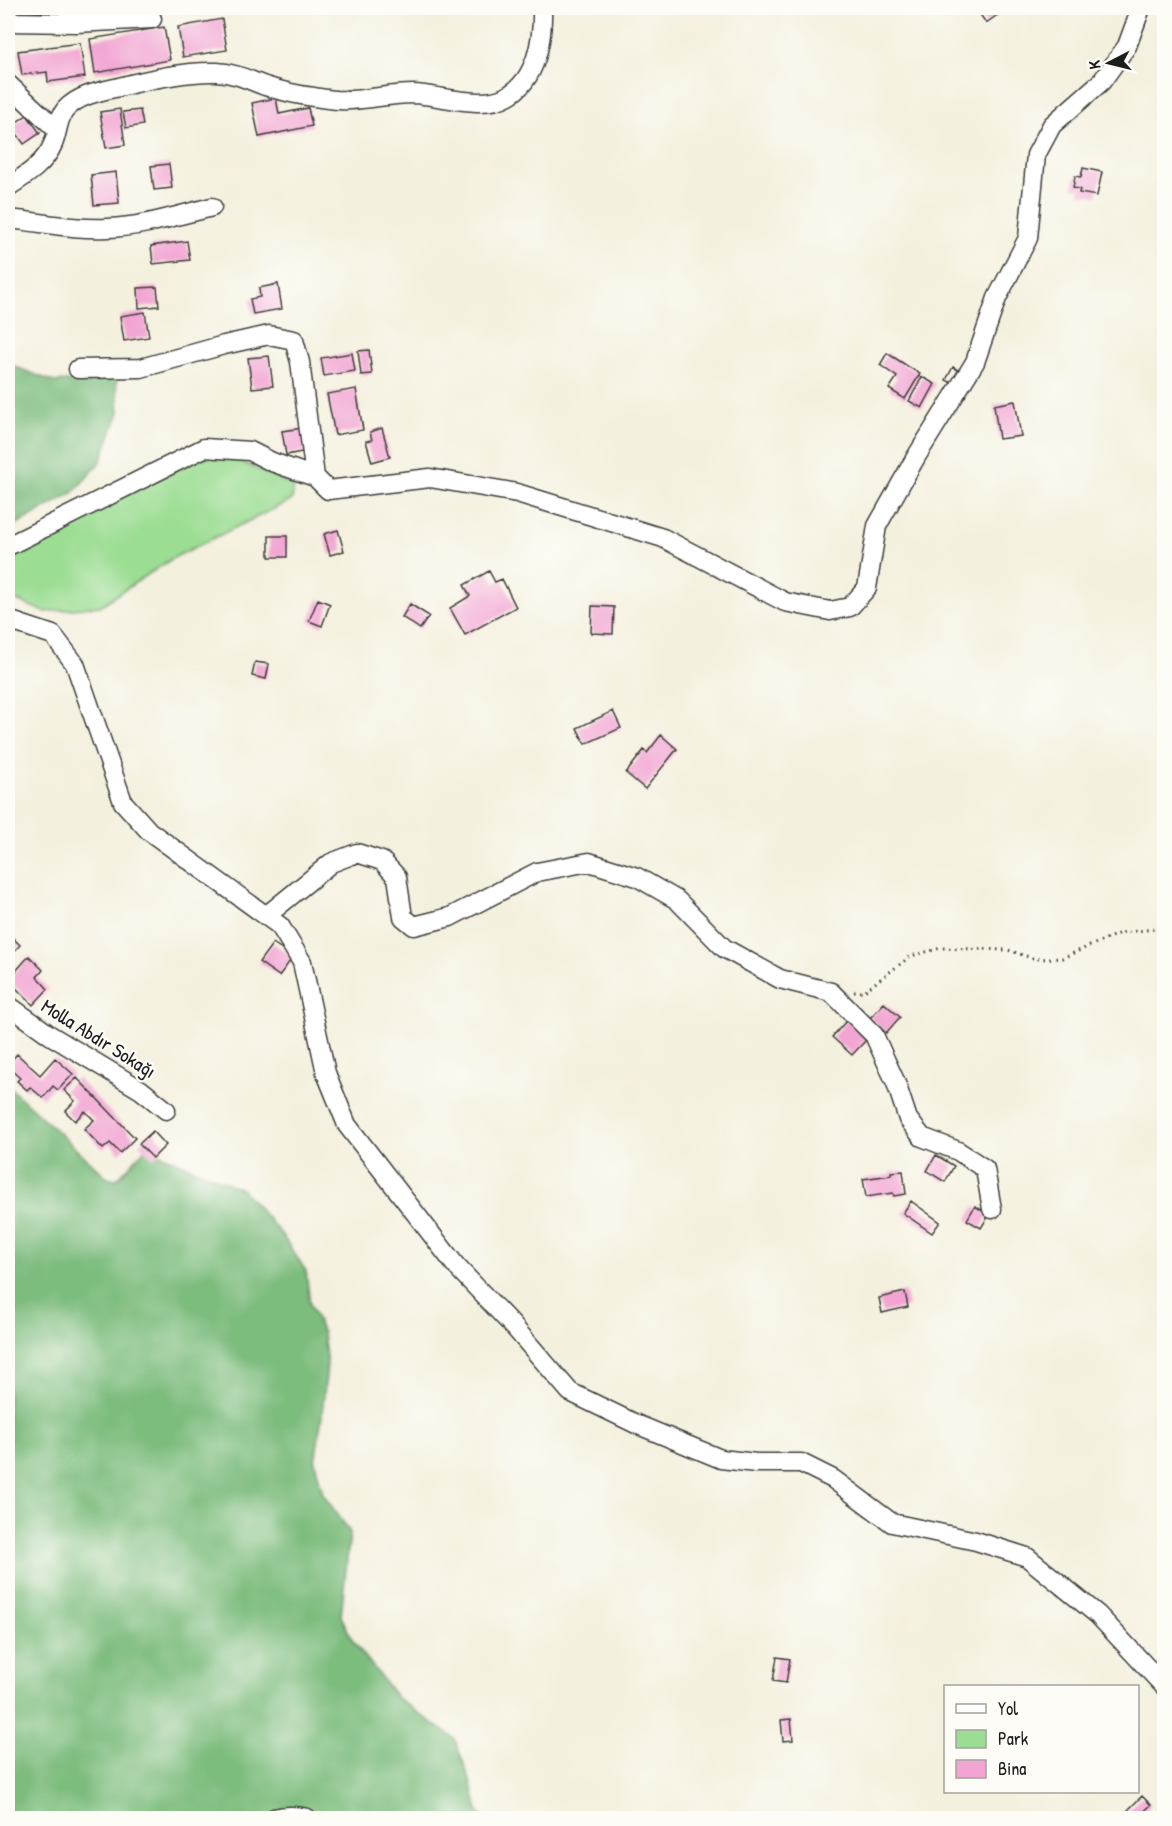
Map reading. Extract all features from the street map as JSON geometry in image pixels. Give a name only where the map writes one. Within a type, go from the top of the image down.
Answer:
[{"type":"street","points":[[8,187],[36,167],[45,157],[53,144],[65,110],[80,99],[142,81],[202,72],[232,74],[282,91],[314,98],[348,101],[412,94],[483,101],[506,98],[523,83],[530,73],[540,37],[542,8]]},
{"type":"street","points":[[8,546],[204,448],[250,451],[272,462],[315,477],[328,490],[430,478],[517,493],[663,538],[785,603],[830,611],[850,607],[867,588],[877,526],[916,457],[975,362],[997,298],[1028,238],[1036,155],[1052,125],[1102,81],[1127,46],[1141,8]]},
{"type":"street","points":[[8,22],[76,23],[152,19]]},
{"type":"street","points":[[8,84],[57,130]]},
{"type":"street","points":[[8,219],[85,228],[108,228],[137,224],[212,207]]},
{"type":"street","points":[[78,369],[141,368],[269,335],[294,340],[300,362],[315,477]]},
{"type":"street","points":[[8,620],[53,635],[75,664],[123,802],[149,831],[280,926],[302,962],[326,1073],[347,1125],[456,1266],[514,1327],[570,1392],[636,1424],[721,1459],[756,1463],[801,1463],[833,1479],[892,1523],[976,1541],[1027,1557],[1098,1615],[1164,1686]]},
{"type":"street","points":[[266,916],[331,863],[357,853],[382,861],[397,877],[403,916],[414,927],[450,917],[537,872],[589,862],[637,877],[677,900],[724,948],[780,979],[831,992],[874,1035],[897,1083],[908,1119],[922,1137],[958,1151],[985,1169],[992,1209]]},
{"type":"street","name":"Molla Abdır Sokağı","points":[[8,1005],[50,1035],[141,1090],[166,1110]]},
{"type":"street","points":[[274,1818],[288,1815],[307,1818]]},
{"type":"path","points":[[831,992],[863,992],[911,956],[941,948],[1008,950],[1035,959],[1062,958],[1120,933],[1164,928]]},
{"type":"green space","points":[[8,364],[54,382],[116,378],[119,412],[101,461],[73,493],[8,529]]},
{"type":"green space","points":[[229,456],[294,486],[292,500],[173,558],[100,606],[45,612],[8,597],[8,554],[200,458]]},
{"type":"green space","points":[[8,1086],[108,1178],[117,1179],[146,1148],[242,1189],[282,1235],[306,1271],[310,1304],[323,1333],[327,1364],[315,1462],[323,1494],[350,1532],[341,1616],[353,1641],[397,1698],[454,1738],[479,1812],[485,1818],[8,1818]]},
{"type":"building","points":[[8,8],[75,9],[45,11],[8,10]]},
{"type":"building","points":[[988,8],[1006,9],[986,23],[979,13]]},
{"type":"building","points":[[222,19],[227,50],[183,57],[178,27]]},
{"type":"building","points":[[164,27],[170,60],[95,73],[90,39]]},
{"type":"building","points":[[80,43],[85,77],[48,82],[47,72],[22,75],[18,51]]},
{"type":"building","points":[[276,98],[279,114],[308,108],[312,126],[259,137],[252,103]]},
{"type":"building","points":[[120,109],[125,145],[106,148],[100,112]]},
{"type":"building","points":[[140,110],[143,125],[126,128],[123,112]]},
{"type":"building","points":[[27,115],[40,133],[24,144],[11,126]]},
{"type":"building","points":[[169,164],[172,188],[154,190],[151,166]]},
{"type":"building","points":[[1083,168],[1102,172],[1097,196],[1079,193],[1080,189],[1073,188],[1075,176],[1081,177]]},
{"type":"building","points":[[116,172],[119,203],[94,205],[91,175]]},
{"type":"building","points":[[187,241],[190,260],[153,264],[151,246]]},
{"type":"building","points":[[278,284],[282,309],[253,314],[250,299],[260,297],[259,288]]},
{"type":"building","points":[[157,287],[159,306],[139,308],[138,288]]},
{"type":"building","points":[[145,312],[149,337],[124,341],[120,316]]},
{"type":"building","points":[[369,350],[372,374],[361,375],[358,351]]},
{"type":"building","points":[[352,353],[355,371],[324,376],[321,358]]},
{"type":"building","points":[[887,353],[920,374],[905,399],[889,389],[897,377],[880,365]]},
{"type":"building","points":[[269,356],[273,386],[252,388],[248,358]]},
{"type":"building","points":[[953,367],[961,372],[954,384],[946,380]]},
{"type":"building","points":[[922,377],[935,384],[922,408],[909,401]]},
{"type":"building","points":[[356,389],[363,430],[335,435],[327,394]]},
{"type":"building","points":[[1015,401],[1021,436],[999,439],[994,405]]},
{"type":"building","points":[[303,428],[307,451],[286,455],[282,431]]},
{"type":"building","points":[[382,428],[390,457],[372,462],[366,441],[372,440],[370,432]]},
{"type":"building","points":[[338,530],[344,551],[330,555],[324,534]]},
{"type":"building","points":[[269,536],[287,536],[287,557],[269,557]]},
{"type":"building","points":[[489,571],[495,582],[502,579],[516,607],[465,635],[450,608],[470,596],[464,585]]},
{"type":"building","points":[[318,599],[330,604],[322,626],[309,621]]},
{"type":"building","points":[[410,604],[429,616],[420,629],[402,617]]},
{"type":"building","points":[[592,606],[614,607],[613,634],[591,633]]},
{"type":"building","points":[[255,662],[269,664],[266,679],[252,676]]},
{"type":"building","points":[[613,711],[621,728],[585,744],[577,728]]},
{"type":"building","points":[[661,735],[677,749],[645,789],[626,773],[644,750],[647,753]]},
{"type":"building","points":[[8,933],[20,945],[8,958]]},
{"type":"building","points":[[273,943],[293,957],[279,976],[259,962]]},
{"type":"building","points":[[29,956],[43,970],[37,977],[48,989],[33,1005],[8,980]]},
{"type":"building","points":[[884,1003],[900,1017],[886,1033],[870,1018]]},
{"type":"building","points":[[847,1020],[867,1039],[852,1055],[832,1037]]},
{"type":"building","points":[[17,1054],[40,1075],[55,1058],[73,1074],[58,1090],[53,1086],[43,1098],[30,1087],[27,1090],[17,1081],[20,1078],[8,1067]]},
{"type":"building","points":[[77,1078],[135,1138],[120,1153],[110,1143],[103,1149],[84,1129],[94,1120],[85,1111],[75,1121],[65,1111],[75,1101],[64,1090]]},
{"type":"building","points":[[153,1131],[166,1145],[153,1158],[139,1144]]},
{"type":"building","points":[[936,1155],[954,1166],[945,1182],[927,1171]]},
{"type":"building","points":[[903,1171],[906,1194],[894,1196],[893,1193],[866,1197],[863,1179]]},
{"type":"building","points":[[911,1201],[940,1222],[932,1233],[903,1213]]},
{"type":"building","points":[[975,1206],[989,1215],[981,1228],[967,1220]]},
{"type":"building","points":[[905,1292],[908,1307],[882,1313],[879,1298]]},
{"type":"building","points":[[777,1657],[790,1659],[786,1683],[773,1681]]},
{"type":"building","points":[[791,1719],[793,1740],[783,1741],[781,1720]]},
{"type":"building","points":[[1142,1796],[1151,1805],[1137,1818],[1134,1818],[1127,1811]]}]
